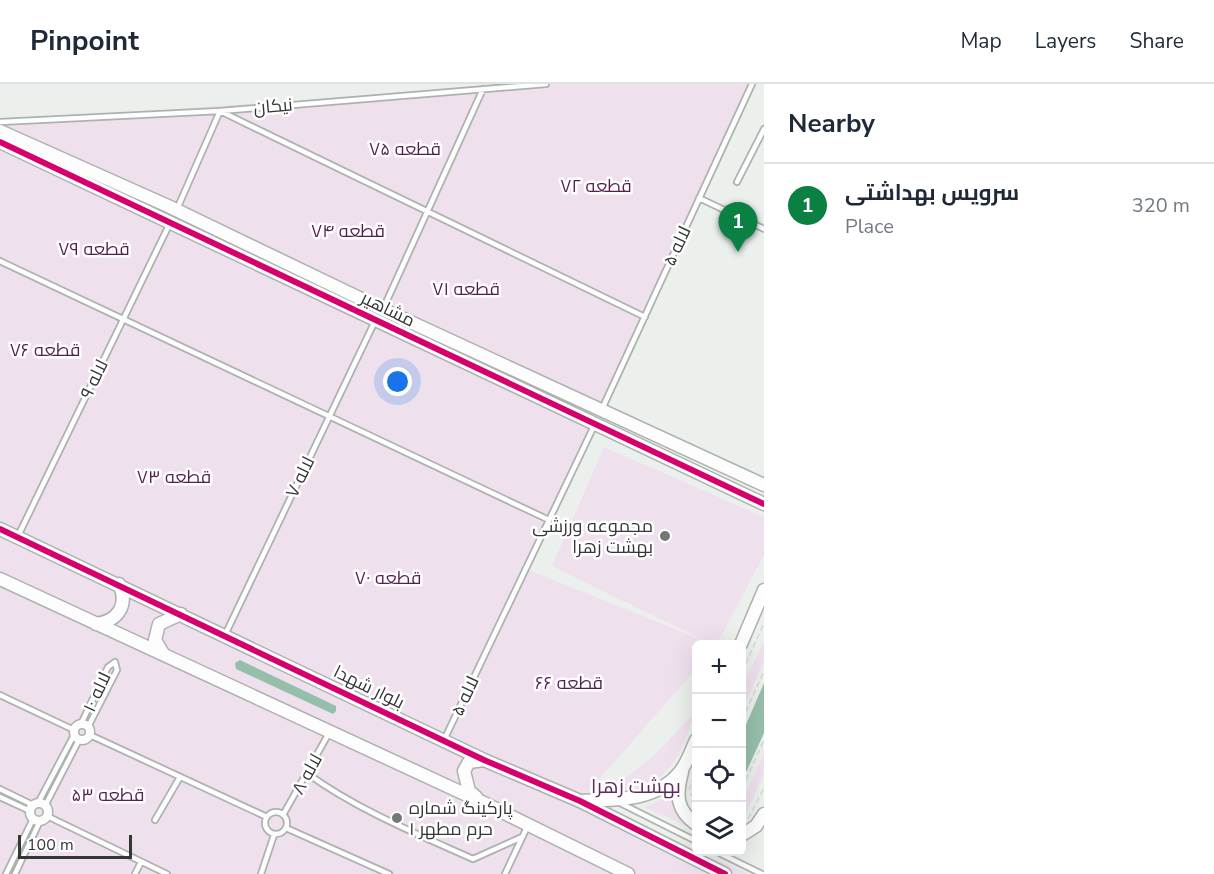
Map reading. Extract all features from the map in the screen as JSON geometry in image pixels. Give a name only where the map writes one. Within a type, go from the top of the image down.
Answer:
[{"type":"street","name":"مشاهیر","points":[[0,131],[176,210],[595,424],[764,504]]},
{"type":"street","name":"مشاهیر","points":[[0,141],[170,222],[379,315],[602,409],[764,485]]},
{"type":"street","points":[[673,462],[681,446]]},
{"type":"street","name":"بلوار شهدا","points":[[0,529],[484,760],[580,801],[724,874]]},
{"type":"street","points":[[0,579],[484,803],[628,874]]},
{"type":"street","points":[[96,624],[105,623],[119,613],[123,598],[119,584]]},
{"type":"street","points":[[743,640],[764,590]]},
{"type":"street","points":[[165,656],[155,640],[155,633],[159,624],[165,619],[181,614]]},
{"type":"street","points":[[580,801],[632,799],[651,793],[669,783],[685,762],[692,748]]},
{"type":"street","points":[[484,760],[469,762],[464,771],[469,791],[484,803]]},
{"type":"street","points":[[685,762],[677,792],[678,803],[682,811],[692,820]]},
{"type":"street","points":[[746,833],[756,826],[764,814]]},
{"type":"lane","name":"نیکان","points":[[0,122],[220,111],[546,84]]},
{"type":"lane","name":"لاله ۵","points":[[602,409],[752,84]]},
{"type":"lane","name":"لاله ۷","points":[[225,635],[379,315],[483,89]]},
{"type":"lane","points":[[176,210],[220,111],[645,317]]},
{"type":"lane","points":[[737,182],[764,129]]},
{"type":"lane","points":[[699,198],[764,229]]},
{"type":"lane","name":"لاله ۹","points":[[18,536],[170,222]]},
{"type":"lane","points":[[0,261],[549,520]]},
{"type":"lane","name":"لاله ۵","points":[[444,740],[595,424]]},
{"type":"lane","name":"لاله ۱۰","points":[[6,873],[81,732],[117,670],[115,662],[108,667],[81,732]]},
{"type":"lane","points":[[0,695],[267,818]]},
{"type":"lane","name":"لاله ۸","points":[[283,815],[329,733]]},
{"type":"lane","points":[[308,774],[326,787],[406,829],[473,859],[522,837]]},
{"type":"lane","points":[[156,820],[180,777]]},
{"type":"lane","points":[[0,789],[38,811],[167,874]]},
{"type":"lane","points":[[0,797],[38,811]]},
{"type":"lane","points":[[613,800],[692,839]]},
{"type":"lane","name":"لاله ۱۰","points":[[15,874],[38,811]]},
{"type":"lane","points":[[273,813],[283,815],[287,821],[282,833],[274,834],[266,828],[267,818],[273,813]]},
{"type":"lane","points":[[505,874],[528,824]]},
{"type":"lane","points":[[286,828],[389,874]]},
{"type":"lane","points":[[261,874],[274,834]]},
{"type":"lane","points":[[725,856],[762,874]]},
{"type":"lane","points":[[135,874],[141,862]]},
{"type":"lane","points":[[0,870],[6,873]]},
{"type":"path","points":[[746,661],[764,622]]},
{"type":"path","points":[[746,709],[764,671]]},
{"type":"path","points":[[746,778],[764,740]]},
{"type":"path","points":[[692,782],[688,793],[692,796]]},
{"type":"path","points":[[746,822],[764,788]]},
{"type":"green space","points":[[520,84],[752,84],[526,569],[703,640],[692,640],[692,674],[580,801],[692,849],[692,856],[707,856],[749,874],[0,874],[0,122]]},
{"type":"green space","points":[[604,447],[764,517],[764,555],[719,640],[703,640],[552,566]]},
{"type":"green space","points":[[764,640],[764,662],[746,702],[746,680]]},
{"type":"green space","points":[[692,715],[682,746],[667,770],[645,785],[607,792],[656,754]]},
{"type":"green space","points":[[764,753],[764,774],[747,812],[746,794]]},
{"type":"green space","points":[[670,793],[673,806],[688,827],[644,807],[660,801]]},
{"type":"shaded area","points":[[240,660],[336,706],[336,711],[333,714],[236,669],[235,663]]},
{"type":"shaded area","points":[[764,683],[764,733],[746,772],[746,748],[746,725]]},
{"type":"cycle path","points":[[0,142],[764,504]]},
{"type":"cycle path","points":[[0,529],[484,760],[580,801],[725,874]]},
{"type":"place","name":"سرویس بهداشتی","points":[[738,252]]},
{"type":"place","name":"مجموعه ورزشی بهشت زهرا","points":[[665,536]]},
{"type":"place","name":"پارکینگ شماره ۱ حرم مطهر","points":[[397,818]]},
{"type":"district","name":"بهشت زهرا","points":[[636,786]]},
{"type":"park label","name":"قطعه ۷۵","points":[[405,149]]},
{"type":"park label","name":"قطعه ۷۲","points":[[596,186]]},
{"type":"park label","name":"قطعه ۷۴","points":[[348,231]]},
{"type":"park label","name":"قطعه ۷۹","points":[[94,249]]},
{"type":"park label","name":"قطعه ۷۱","points":[[466,289]]},
{"type":"park label","name":"قطعه ۷۶","points":[[45,350]]},
{"type":"park label","name":"قطعه ۷۳","points":[[174,477]]},
{"type":"park label","name":"قطعه ۷۰","points":[[388,578]]},
{"type":"park label","name":"قطعه ۶۶","points":[[569,683]]},
{"type":"park label","name":"قطعه ۵۳","points":[[108,795]]}]
